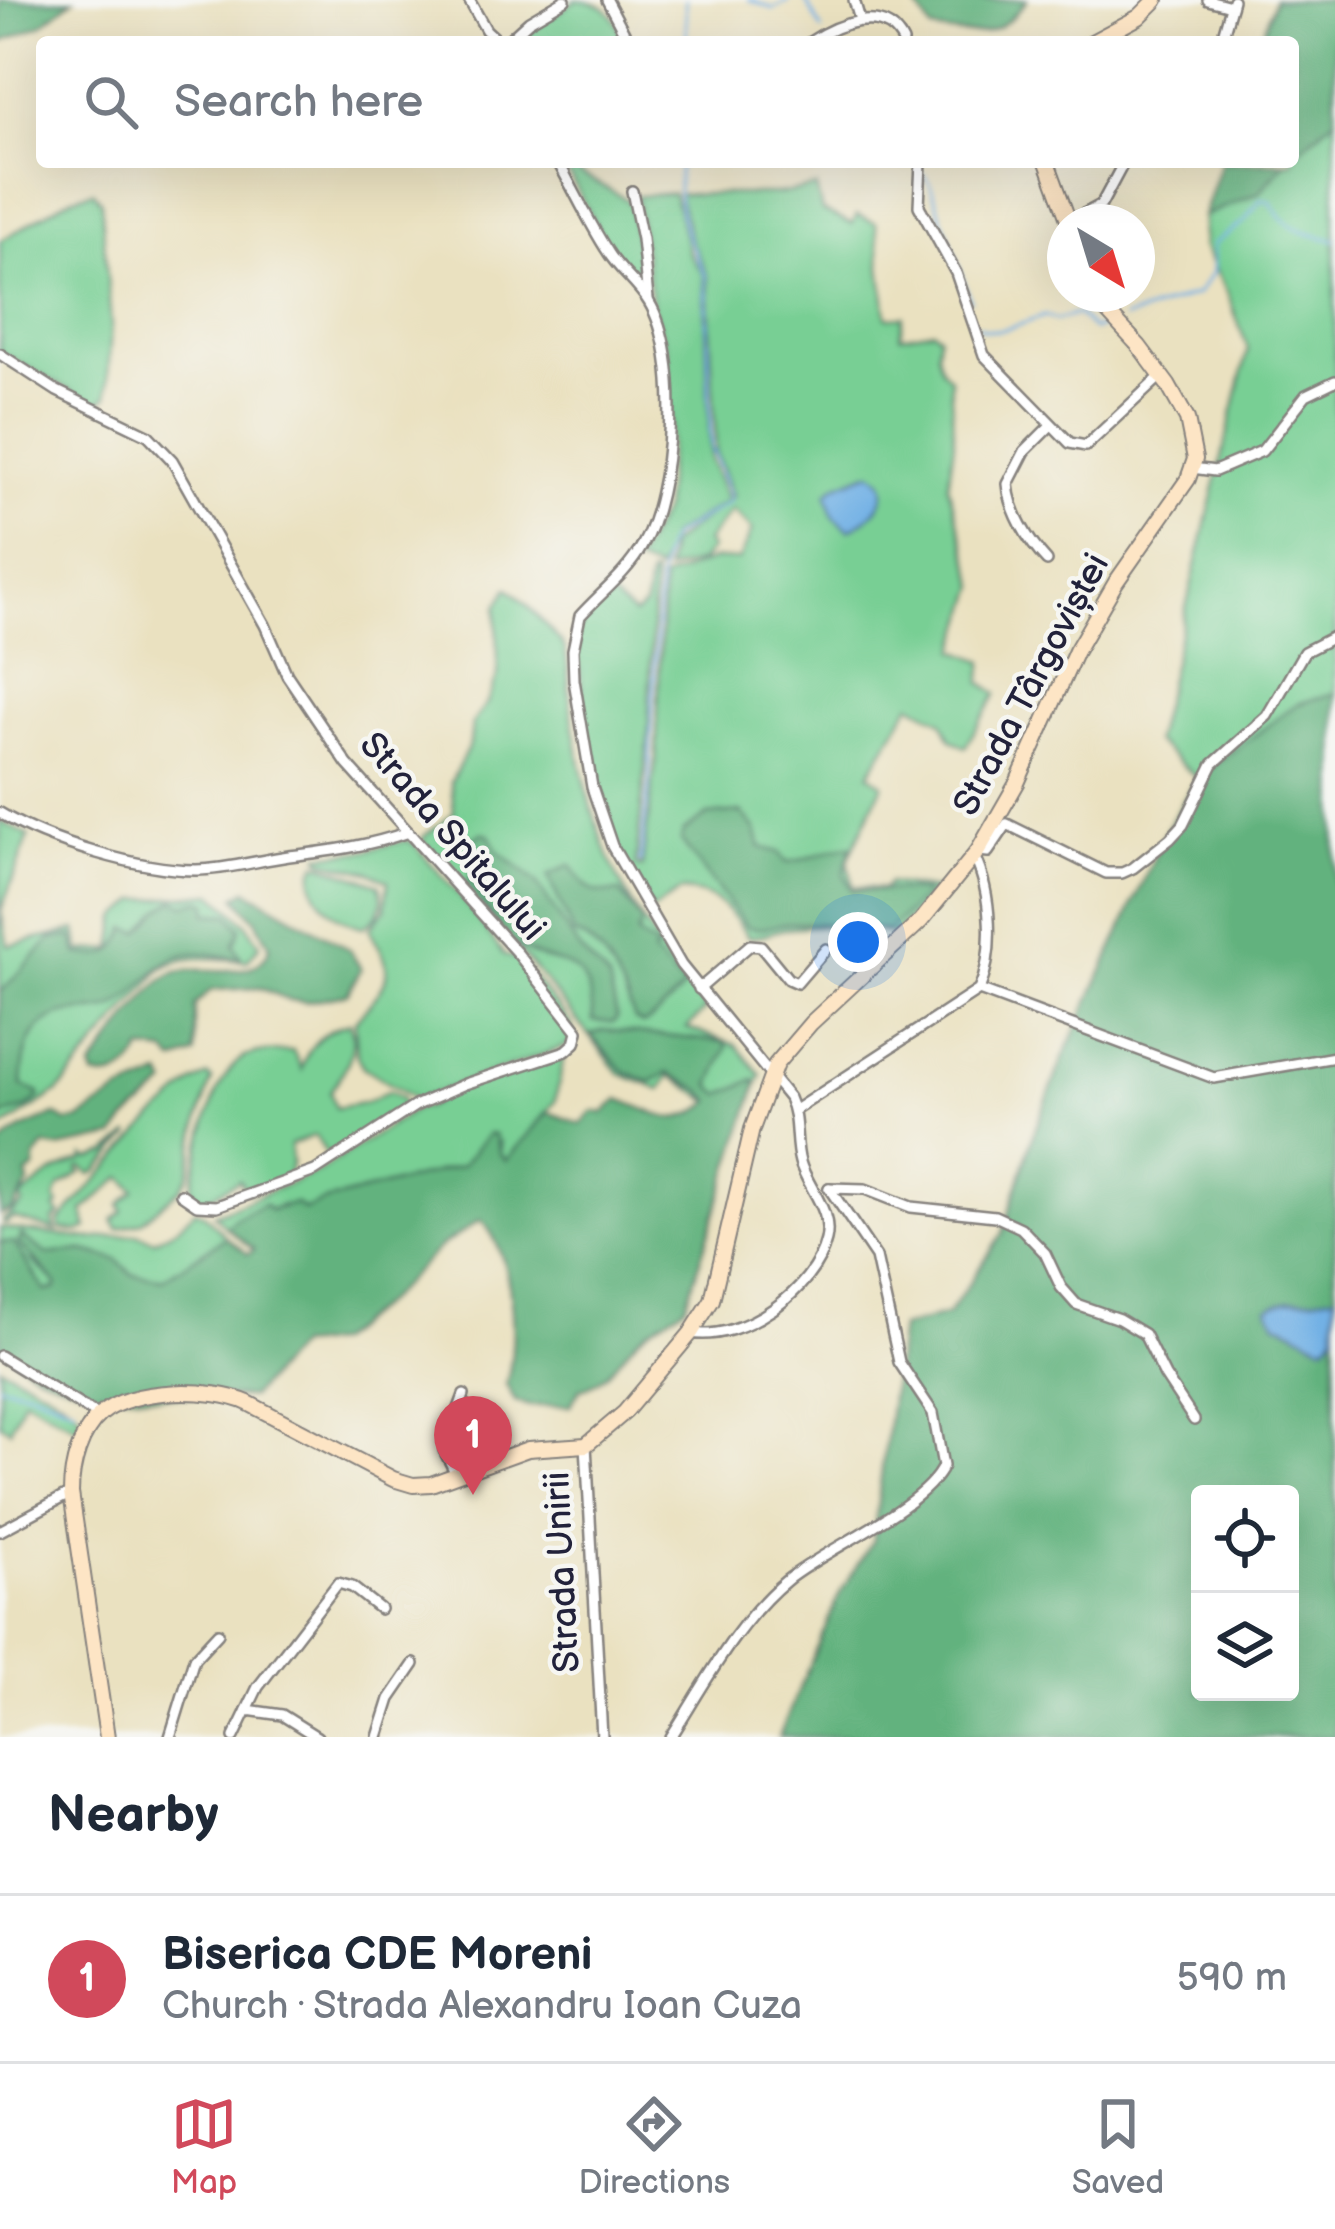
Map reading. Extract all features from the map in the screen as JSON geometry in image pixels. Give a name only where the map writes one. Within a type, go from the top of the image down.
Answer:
[{"type":"main road","points":[[1104,36],[1130,23],[1156,0]]},
{"type":"main road","points":[[1049,168],[1062,204]]},
{"type":"main road","points":[[1107,312],[1162,376],[1191,430],[1192,468]]},
{"type":"main road","name":"Strada Târgoviștei","points":[[761,1099],[795,1039],[921,921],[1002,822],[1076,651],[1192,468]]},
{"type":"main road","name":"Strada Unirii","points":[[586,1444],[626,1412],[691,1333],[716,1287],[761,1099]]},
{"type":"main road","points":[[107,1737],[71,1492],[77,1456],[98,1416],[144,1397],[224,1394],[392,1479],[421,1486],[528,1449],[586,1444]]},
{"type":"street","points":[[469,0],[494,36]]},
{"type":"street","points":[[510,36],[565,0]]},
{"type":"street","points":[[607,0],[625,36]]},
{"type":"street","points":[[854,0],[860,20]]},
{"type":"street","points":[[1208,0],[1232,3],[1223,36]]},
{"type":"street","points":[[820,36],[860,20],[891,28],[898,36]]},
{"type":"street","points":[[561,168],[610,255],[648,299]]},
{"type":"street","points":[[921,168],[919,206],[956,273],[978,344],[994,368],[1070,443],[1082,448],[1162,376]]},
{"type":"street","points":[[1103,204],[1121,168]]},
{"type":"street","points":[[632,191],[648,299],[662,334],[670,424],[660,506],[642,548],[580,616],[573,650],[574,680],[592,787],[612,846],[665,942],[772,1073],[795,1110],[798,1154],[825,1216],[826,1242],[797,1288],[760,1320],[721,1332],[691,1333]]},
{"type":"street","name":"Strada Spitalului","points":[[0,355],[159,444],[209,521],[297,690],[347,764],[578,1031],[575,1043],[556,1056],[465,1084],[415,1106],[315,1171],[217,1206],[197,1205],[181,1194]]},
{"type":"street","points":[[1192,468],[1215,471],[1262,451],[1306,395],[1335,381]]},
{"type":"street","points":[[1047,561],[1033,547],[1014,511],[1008,484],[1025,451],[1051,425]]},
{"type":"street","points":[[1002,822],[1106,873],[1132,868],[1183,825],[1213,764],[1267,716],[1304,652],[1335,636]]},
{"type":"street","points":[[0,813],[33,829],[173,869],[203,870],[351,848],[408,832]]},
{"type":"street","points":[[795,1110],[979,990],[990,952],[976,854]]},
{"type":"street","points":[[699,989],[750,945],[761,946],[788,979],[797,983],[826,949]]},
{"type":"street","points":[[979,990],[1214,1078],[1335,1058]]},
{"type":"street","points":[[808,1180],[830,1188],[865,1189],[911,1207],[995,1216],[1021,1228],[1045,1252],[1060,1287],[1076,1304],[1119,1319],[1144,1334],[1194,1420]]},
{"type":"street","points":[[670,1737],[747,1624],[784,1582],[920,1494],[943,1466],[933,1413],[899,1362],[876,1257],[830,1188]]},
{"type":"street","points":[[0,1356],[98,1416]]},
{"type":"street","points":[[457,1476],[444,1450],[464,1395]]},
{"type":"street","name":"Strada Unirii","points":[[586,1444],[602,1737]]},
{"type":"street","points":[[0,1531],[71,1492]]},
{"type":"street","points":[[234,1737],[271,1669],[338,1583],[352,1587],[380,1609]]},
{"type":"street","points":[[170,1737],[194,1659],[218,1634]]},
{"type":"street","points":[[378,1737],[390,1699],[414,1664]]},
{"type":"street","points":[[247,1710],[282,1715],[316,1737]]},
{"type":"green space","points":[[0,0],[73,0],[41,25],[0,43]]},
{"type":"green space","points":[[576,0],[608,11],[622,36],[523,36]]},
{"type":"green space","points":[[913,0],[1027,0],[996,29],[962,34],[932,30]]},
{"type":"green space","points":[[1274,0],[1335,0],[1335,118],[1299,150],[1299,36],[1262,36]]},
{"type":"green space","points":[[1335,118],[1335,693],[1297,704],[1197,778],[1154,741],[1248,349],[1203,246],[1203,216],[1259,193],[1281,168],[1299,168],[1299,150]]},
{"type":"green space","points":[[1219,168],[1281,168],[1259,193],[1203,216]]},
{"type":"green space","points":[[566,169],[630,205],[638,281],[612,255]]},
{"type":"green space","points":[[816,187],[822,211],[852,224],[857,215],[876,223],[887,317],[903,316],[900,336],[933,330],[939,335],[941,368],[950,378],[954,443],[948,486],[977,586],[956,650],[984,661],[981,682],[997,694],[965,747],[951,739],[942,721],[911,704],[869,774],[883,784],[848,860],[853,887],[884,889],[889,883],[936,890],[894,935],[819,927],[748,937],[727,910],[703,895],[680,891],[652,911],[620,856],[598,797],[576,643],[583,618],[606,593],[634,615],[645,607],[649,576],[654,575],[648,741],[636,865],[642,868],[656,758],[663,579],[715,559],[739,560],[752,530],[732,510],[706,542],[711,549],[701,562],[666,571],[670,545],[733,497],[716,454],[708,276],[692,243],[678,194],[778,194]]},
{"type":"green space","points":[[93,191],[101,201],[111,324],[107,397],[95,404],[0,352],[0,241],[71,198]]},
{"type":"green space","points":[[673,193],[689,253],[704,275],[710,459],[727,501],[671,536],[658,571],[635,563],[663,510],[671,427],[667,349],[652,305],[636,196]]},
{"type":"green space","points":[[508,588],[564,647],[579,756],[612,866],[663,952],[706,1009],[687,1028],[736,1045],[761,1075],[757,1085],[754,1080],[711,1102],[670,1075],[661,1090],[620,1074],[423,841],[454,813],[451,782],[470,744],[472,724],[498,675],[497,606]]},
{"type":"green space","points":[[1335,693],[1335,1737],[779,1737],[840,1593],[873,1540],[900,1328],[948,1314],[1003,1233],[1062,1061],[1166,831],[1197,778],[1297,704]]},
{"type":"green space","points":[[741,812],[756,830],[761,847],[779,852],[786,862],[851,846],[844,874],[852,890],[925,892],[923,897],[888,931],[828,924],[746,926],[681,841],[683,832],[708,815]]},
{"type":"green space","points":[[0,821],[29,836],[1,911],[8,946],[76,930],[80,951],[113,949],[118,918],[138,900],[213,893],[246,923],[260,945],[247,961],[192,958],[161,969],[58,1092],[0,1130]]},
{"type":"green space","points":[[489,834],[498,851],[536,882],[580,950],[609,980],[617,1018],[613,1023],[593,1021],[585,981],[577,971],[515,943],[468,882],[473,869],[470,841]]},
{"type":"green space","points":[[406,840],[466,903],[504,955],[518,959],[571,1024],[574,1035],[567,1046],[416,1100],[363,1067],[357,1056],[355,1021],[384,984],[386,965],[370,929],[385,909],[388,881],[323,861],[320,855]]},
{"type":"green space","points":[[317,863],[379,884],[381,903],[374,919],[363,927],[332,912],[313,884]]},
{"type":"green space","points":[[570,865],[589,889],[620,892],[642,922],[637,935],[657,949],[653,954],[685,987],[643,1024],[635,1020],[604,958],[574,934],[548,876]]},
{"type":"green space","points":[[247,890],[349,949],[361,969],[347,994],[306,1002],[261,988],[211,990],[195,1005],[195,1055],[174,1062],[167,1053],[143,1050],[123,1072],[94,1077],[91,1068],[140,1004],[170,975],[241,969],[263,959],[270,946],[236,897]]},
{"type":"green space","points":[[175,900],[185,905],[201,900],[208,903],[207,913],[229,914],[241,929],[234,945],[241,958],[183,955],[162,965],[114,1007],[48,1020],[32,1037],[23,1072],[22,1086],[39,1093],[39,1098],[27,1108],[0,1117],[0,993],[51,939],[73,936],[77,954],[109,953],[127,928],[140,932]]},
{"type":"green space","points":[[350,1023],[352,1051],[330,1092],[336,1108],[367,1102],[389,1091],[404,1106],[329,1159],[315,1135],[290,1145],[292,1163],[287,1178],[248,1192],[239,1180],[203,1201],[194,1196],[191,1188],[209,1116],[234,1066],[256,1054],[293,1051],[302,1069],[318,1040]]},
{"type":"green space","points":[[604,1030],[725,1042],[711,1085],[721,1094],[753,1080],[757,1085],[686,1304],[637,1339],[599,1380],[580,1389],[570,1406],[515,1402],[506,1384],[512,1345],[511,1299],[501,1254],[481,1220],[441,1246],[388,1299],[334,1343],[297,1346],[251,1397],[153,1396],[86,1388],[54,1380],[0,1347],[0,1242],[14,1243],[45,1291],[57,1284],[19,1243],[21,1235],[47,1254],[84,1251],[117,1260],[132,1274],[163,1279],[226,1237],[248,1254],[254,1250],[226,1227],[264,1204],[270,1210],[296,1203],[304,1210],[461,1166],[488,1134],[495,1135],[506,1160],[548,1112],[581,1124],[593,1111],[604,1113],[619,1099],[676,1118],[712,1101],[668,1073],[650,1082],[624,1071],[590,1035]]},
{"type":"green space","points":[[564,1056],[555,1102],[506,1160],[500,1154],[500,1142],[462,1166],[322,1202],[312,1210],[282,1205],[270,1210],[264,1204],[226,1227],[214,1214],[318,1172],[417,1108],[458,1089]]},
{"type":"green space","points":[[162,1076],[167,1085],[115,1137],[58,1148],[45,1146],[35,1158],[35,1169],[27,1175],[29,1184],[12,1210],[0,1215],[0,1146],[6,1140],[56,1115],[67,1122],[79,1120],[119,1093]]},
{"type":"green space","points":[[208,1076],[212,1079],[189,1175],[180,1189],[141,1222],[118,1229],[113,1220],[135,1190],[122,1177],[83,1211],[88,1228],[78,1232],[60,1229],[59,1222],[153,1119],[193,1083]]},
{"type":"green space","points":[[131,1134],[98,1171],[91,1174],[82,1167],[78,1169],[81,1173],[59,1188],[55,1209],[60,1214],[53,1221],[56,1231],[13,1218],[5,1224],[23,1204],[20,1199],[42,1181],[84,1156],[90,1159],[108,1153]]},
{"type":"green space","points":[[195,1210],[226,1237],[163,1279],[132,1274],[117,1260],[84,1251],[47,1254],[32,1261],[57,1284],[45,1291],[15,1244],[0,1242],[0,1228],[90,1239],[137,1234],[154,1240],[178,1227]]},
{"type":"green space","points":[[0,1366],[75,1410],[81,1417],[80,1429],[24,1398],[10,1430],[0,1424]]},
{"type":"water","points":[[871,472],[880,479],[884,496],[874,512],[849,530],[833,516],[827,494]]},
{"type":"water","points":[[1335,1296],[1335,1333],[1325,1345],[1276,1323],[1268,1308],[1289,1300]]},
{"type":"waterway","points":[[685,0],[687,36]]},
{"type":"waterway","points":[[749,0],[774,9],[789,0]]},
{"type":"waterway","points":[[805,0],[822,30]]},
{"type":"waterway","points":[[640,862],[665,548],[672,537],[730,498],[711,447],[706,276],[683,221],[679,168]]},
{"type":"waterway","points":[[924,175],[970,300]]},
{"type":"waterway","points":[[1124,319],[1197,294],[1213,272],[1213,244],[1244,222],[1261,200],[1270,201],[1297,229],[1335,240]]},
{"type":"waterway","points":[[978,326],[1002,330],[1045,316],[1056,320],[1077,314],[1093,330],[1110,323]]},
{"type":"waterway","points":[[0,1385],[74,1408]]},
{"type":"place","name":"Biserica CDE Moreni","points":[[473,1495]]}]
